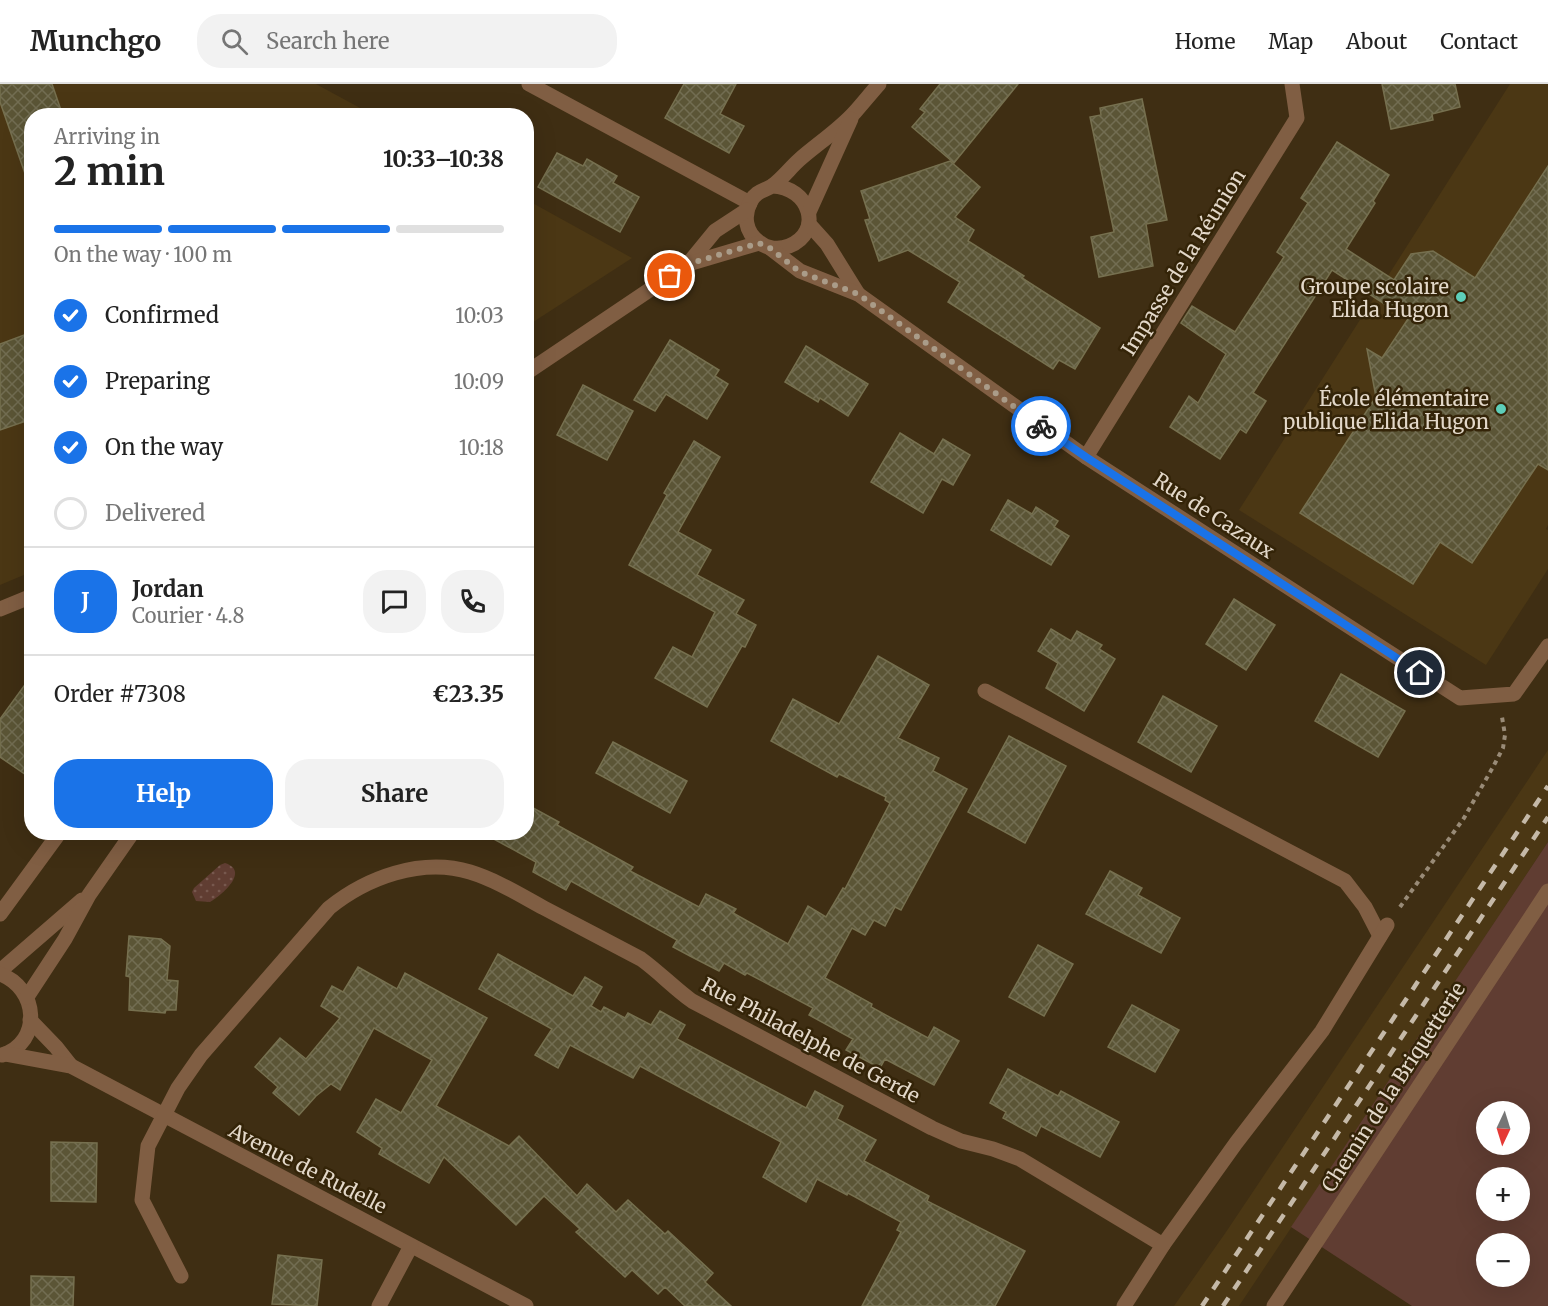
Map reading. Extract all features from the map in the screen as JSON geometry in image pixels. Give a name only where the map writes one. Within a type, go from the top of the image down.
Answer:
[{"type":"street","points":[[529,84],[748,206]]},
{"type":"street","points":[[772,186],[806,153],[854,114],[879,84]]},
{"type":"street","name":"Impasse de la Réunion","points":[[1086,457],[1297,118],[1292,84]]},
{"type":"street","points":[[688,264],[765,245],[783,248],[794,244],[803,236],[854,114]]},
{"type":"street","points":[[765,245],[751,234],[746,222],[748,206],[760,190],[772,186],[784,186],[796,192],[805,201],[809,218]]},
{"type":"street","points":[[534,368],[688,264],[715,231],[748,206]]},
{"type":"street","name":"Rue de Cazaux","points":[[809,218],[858,294]]},
{"type":"street","name":"Rue de Cazaux","points":[[765,245],[800,272],[858,294],[1086,457],[1460,698],[1514,694],[1548,646]]},
{"type":"street","points":[[0,609],[24,599]]},
{"type":"street","points":[[985,691],[1345,881],[1383,931],[1322,1031],[1236,1143],[1163,1245],[1124,1306]]},
{"type":"street","points":[[0,914],[54,840]]},
{"type":"street","points":[[27,997],[65,939],[89,895],[127,840]]},
{"type":"street","name":"Rue Philadelphe de Gerde","points":[[181,1276],[142,1200],[148,1146],[178,1088],[201,1055],[329,908],[346,894],[368,882],[417,869],[444,868],[468,871],[498,884],[641,960],[692,1001],[932,1128],[961,1141],[1020,1159],[1163,1245]]},
{"type":"street","name":"Chemin de la Briquetterie","points":[[1274,1306],[1548,891]]},
{"type":"street","points":[[3,1055],[17,1046],[26,1036],[31,1010],[20,986],[0,972],[89,895]]},
{"type":"street","name":"Avenue de Rudelle","points":[[30,1020],[71,1066]]},
{"type":"street","name":"Avenue de Rudelle","points":[[3,1055],[71,1066],[526,1306]]},
{"type":"street","points":[[379,1306],[411,1245]]},
{"type":"path","points":[[1383,931],[1464,818],[1503,748],[1505,735],[1498,696]]},
{"type":"shaded area","points":[[0,84],[316,84],[360,108],[24,108],[24,575],[0,585]]},
{"type":"shaded area","name":"Groupe scolaire Elida Hugon","points":[[1510,84],[1548,84],[1548,525],[1546,529],[1548,530],[1548,569],[1486,665],[1239,510]]},
{"type":"shaded area","points":[[534,204],[632,258],[534,321]]},
{"type":"shaded area","points":[[1548,750],[1548,842],[1239,1306],[1174,1306],[1226,1232]]},
{"type":"shaded area","points":[[1548,842],[1548,1306],[1412,1306],[1291,1227]]},
{"type":"shaded area","points":[[225,863],[235,871],[227,889],[210,902],[196,901],[192,892],[194,888]]},
{"type":"building","points":[[0,84],[52,84],[60,108],[24,108],[24,171],[0,102]]},
{"type":"building","points":[[684,84],[736,84],[720,114],[744,126],[729,153],[665,118]]},
{"type":"building","points":[[940,84],[1018,84],[954,163],[912,127],[925,112],[920,109]]},
{"type":"building","points":[[1382,84],[1455,84],[1460,107],[1432,114],[1433,120],[1391,129]]},
{"type":"building","points":[[1142,99],[1167,220],[1146,224],[1153,266],[1099,277],[1091,237],[1114,232],[1090,117],[1101,115],[1100,108]]},
{"type":"building","points":[[1337,142],[1389,175],[1373,201],[1375,203],[1346,249],[1394,280],[1411,254],[1433,251],[1475,278],[1548,166],[1548,470],[1538,464],[1472,563],[1440,542],[1413,584],[1300,513],[1376,397],[1367,349],[1382,358],[1408,319],[1332,270],[1253,393],[1266,401],[1246,433],[1240,429],[1220,459],[1170,427],[1189,396],[1198,403],[1226,354],[1181,323],[1192,306],[1235,332],[1284,257],[1277,252],[1308,203],[1301,198]]},
{"type":"building","points":[[557,153],[583,166],[587,159],[617,176],[613,183],[639,197],[620,232],[538,187]]},
{"type":"building","points":[[950,161],[980,187],[955,217],[974,230],[968,241],[1100,328],[1075,369],[1059,360],[1053,369],[948,302],[960,282],[908,250],[879,261],[865,220],[870,219],[861,191]]},
{"type":"building","points":[[24,335],[24,422],[0,430],[0,344]]},
{"type":"building","points":[[670,340],[719,370],[715,376],[728,384],[707,419],[666,394],[655,411],[634,400]]},
{"type":"building","points":[[806,346],[868,384],[848,416],[820,398],[818,402],[785,382]]},
{"type":"building","points":[[583,385],[633,411],[607,460],[557,435]]},
{"type":"building","points":[[900,433],[934,454],[943,439],[970,455],[953,485],[942,479],[923,513],[871,482]]},
{"type":"building","points":[[694,441],[720,457],[678,532],[711,550],[697,575],[744,600],[736,614],[756,625],[745,647],[742,646],[707,707],[655,678],[673,647],[692,657],[715,612],[629,565],[667,495],[664,493]]},
{"type":"building","points":[[1008,500],[1032,514],[1036,507],[1058,521],[1054,527],[1069,536],[1051,565],[991,530]]},
{"type":"building","points":[[1234,599],[1275,625],[1246,670],[1206,644]]},
{"type":"building","points":[[1051,629],[1071,641],[1077,631],[1102,645],[1099,649],[1115,659],[1084,711],[1046,688],[1058,663],[1038,651]]},
{"type":"building","points":[[878,656],[929,685],[898,738],[939,758],[933,771],[967,789],[901,910],[895,907],[885,926],[874,920],[865,935],[852,928],[825,978],[872,1004],[871,1007],[928,1038],[934,1027],[959,1041],[934,1085],[885,1059],[880,1068],[846,1050],[853,1039],[809,1015],[813,1008],[747,973],[745,975],[724,963],[719,971],[673,947],[677,940],[571,881],[566,890],[533,872],[536,862],[496,840],[534,840],[534,808],[559,822],[557,825],[633,867],[630,871],[699,907],[706,894],[736,909],[733,913],[788,944],[808,906],[826,917],[843,888],[845,889],[890,803],[885,800],[886,797],[839,774],[837,777],[771,741],[793,699],[839,724]]},
{"type":"building","points":[[1341,674],[1405,711],[1378,757],[1315,721]]},
{"type":"building","points":[[24,686],[24,774],[0,757],[0,719]]},
{"type":"building","points":[[1163,696],[1217,726],[1191,772],[1138,742]]},
{"type":"building","points":[[1009,736],[1066,766],[1025,843],[968,812]]},
{"type":"building","points":[[613,742],[687,781],[670,813],[596,773]]},
{"type":"building","points":[[1110,871],[1142,888],[1138,895],[1180,918],[1161,953],[1086,914]]},
{"type":"building","points":[[129,936],[161,939],[170,946],[167,980],[178,981],[176,1010],[166,1010],[165,1013],[129,1010],[130,977],[126,976]]},
{"type":"building","points":[[1038,945],[1073,964],[1044,1016],[1009,997]]},
{"type":"building","points":[[498,954],[573,996],[585,977],[602,987],[591,1006],[601,1012],[604,1007],[625,1018],[628,1013],[651,1025],[660,1011],[685,1025],[677,1039],[806,1108],[815,1091],[843,1106],[837,1119],[876,1140],[864,1161],[929,1196],[927,1201],[1025,1251],[995,1306],[862,1306],[901,1232],[897,1230],[901,1222],[817,1179],[806,1202],[763,1177],[781,1142],[640,1066],[633,1078],[570,1045],[558,1068],[535,1055],[552,1029],[479,989]]},
{"type":"building","points":[[358,967],[397,989],[405,973],[487,1018],[436,1106],[509,1146],[519,1136],[577,1196],[587,1184],[616,1212],[628,1200],[665,1234],[668,1231],[713,1273],[705,1282],[731,1306],[685,1306],[665,1287],[658,1294],[632,1270],[625,1277],[576,1232],[580,1229],[544,1196],[516,1225],[444,1157],[429,1183],[379,1154],[382,1148],[357,1132],[376,1099],[401,1113],[432,1060],[374,1028],[340,1090],[331,1084],[316,1096],[299,1115],[273,1093],[278,1087],[255,1067],[280,1038],[306,1059],[340,1018],[321,1006],[332,986],[343,992]]},
{"type":"building","points":[[1132,1005],[1179,1030],[1155,1072],[1108,1047]]},
{"type":"building","points":[[1008,1069],[1058,1096],[1061,1091],[1119,1122],[1100,1157],[1041,1126],[1036,1136],[1003,1118],[1006,1112],[990,1103]]},
{"type":"building","points":[[51,1142],[97,1143],[96,1202],[51,1201]]},
{"type":"building","points":[[278,1255],[322,1260],[317,1306],[272,1304]]},
{"type":"building","points":[[31,1276],[74,1277],[73,1306],[31,1306]]},
{"type":"railway","points":[[1202,1306],[1548,786]]},
{"type":"railway","points":[[1223,1306],[1548,817]]},
{"type":"way so far","points":[[670,276],[688,264],[759,243],[770,248],[800,272],[858,294],[1041,426]]},
{"type":"place","name":"Groupe scolaire Elida Hugon","points":[[1461,297]]},
{"type":"place","name":"École élémentaire publique Elida Hugon","points":[[1501,409]]},
{"type":"route","points":[[1041,426],[1420,673]]}]
